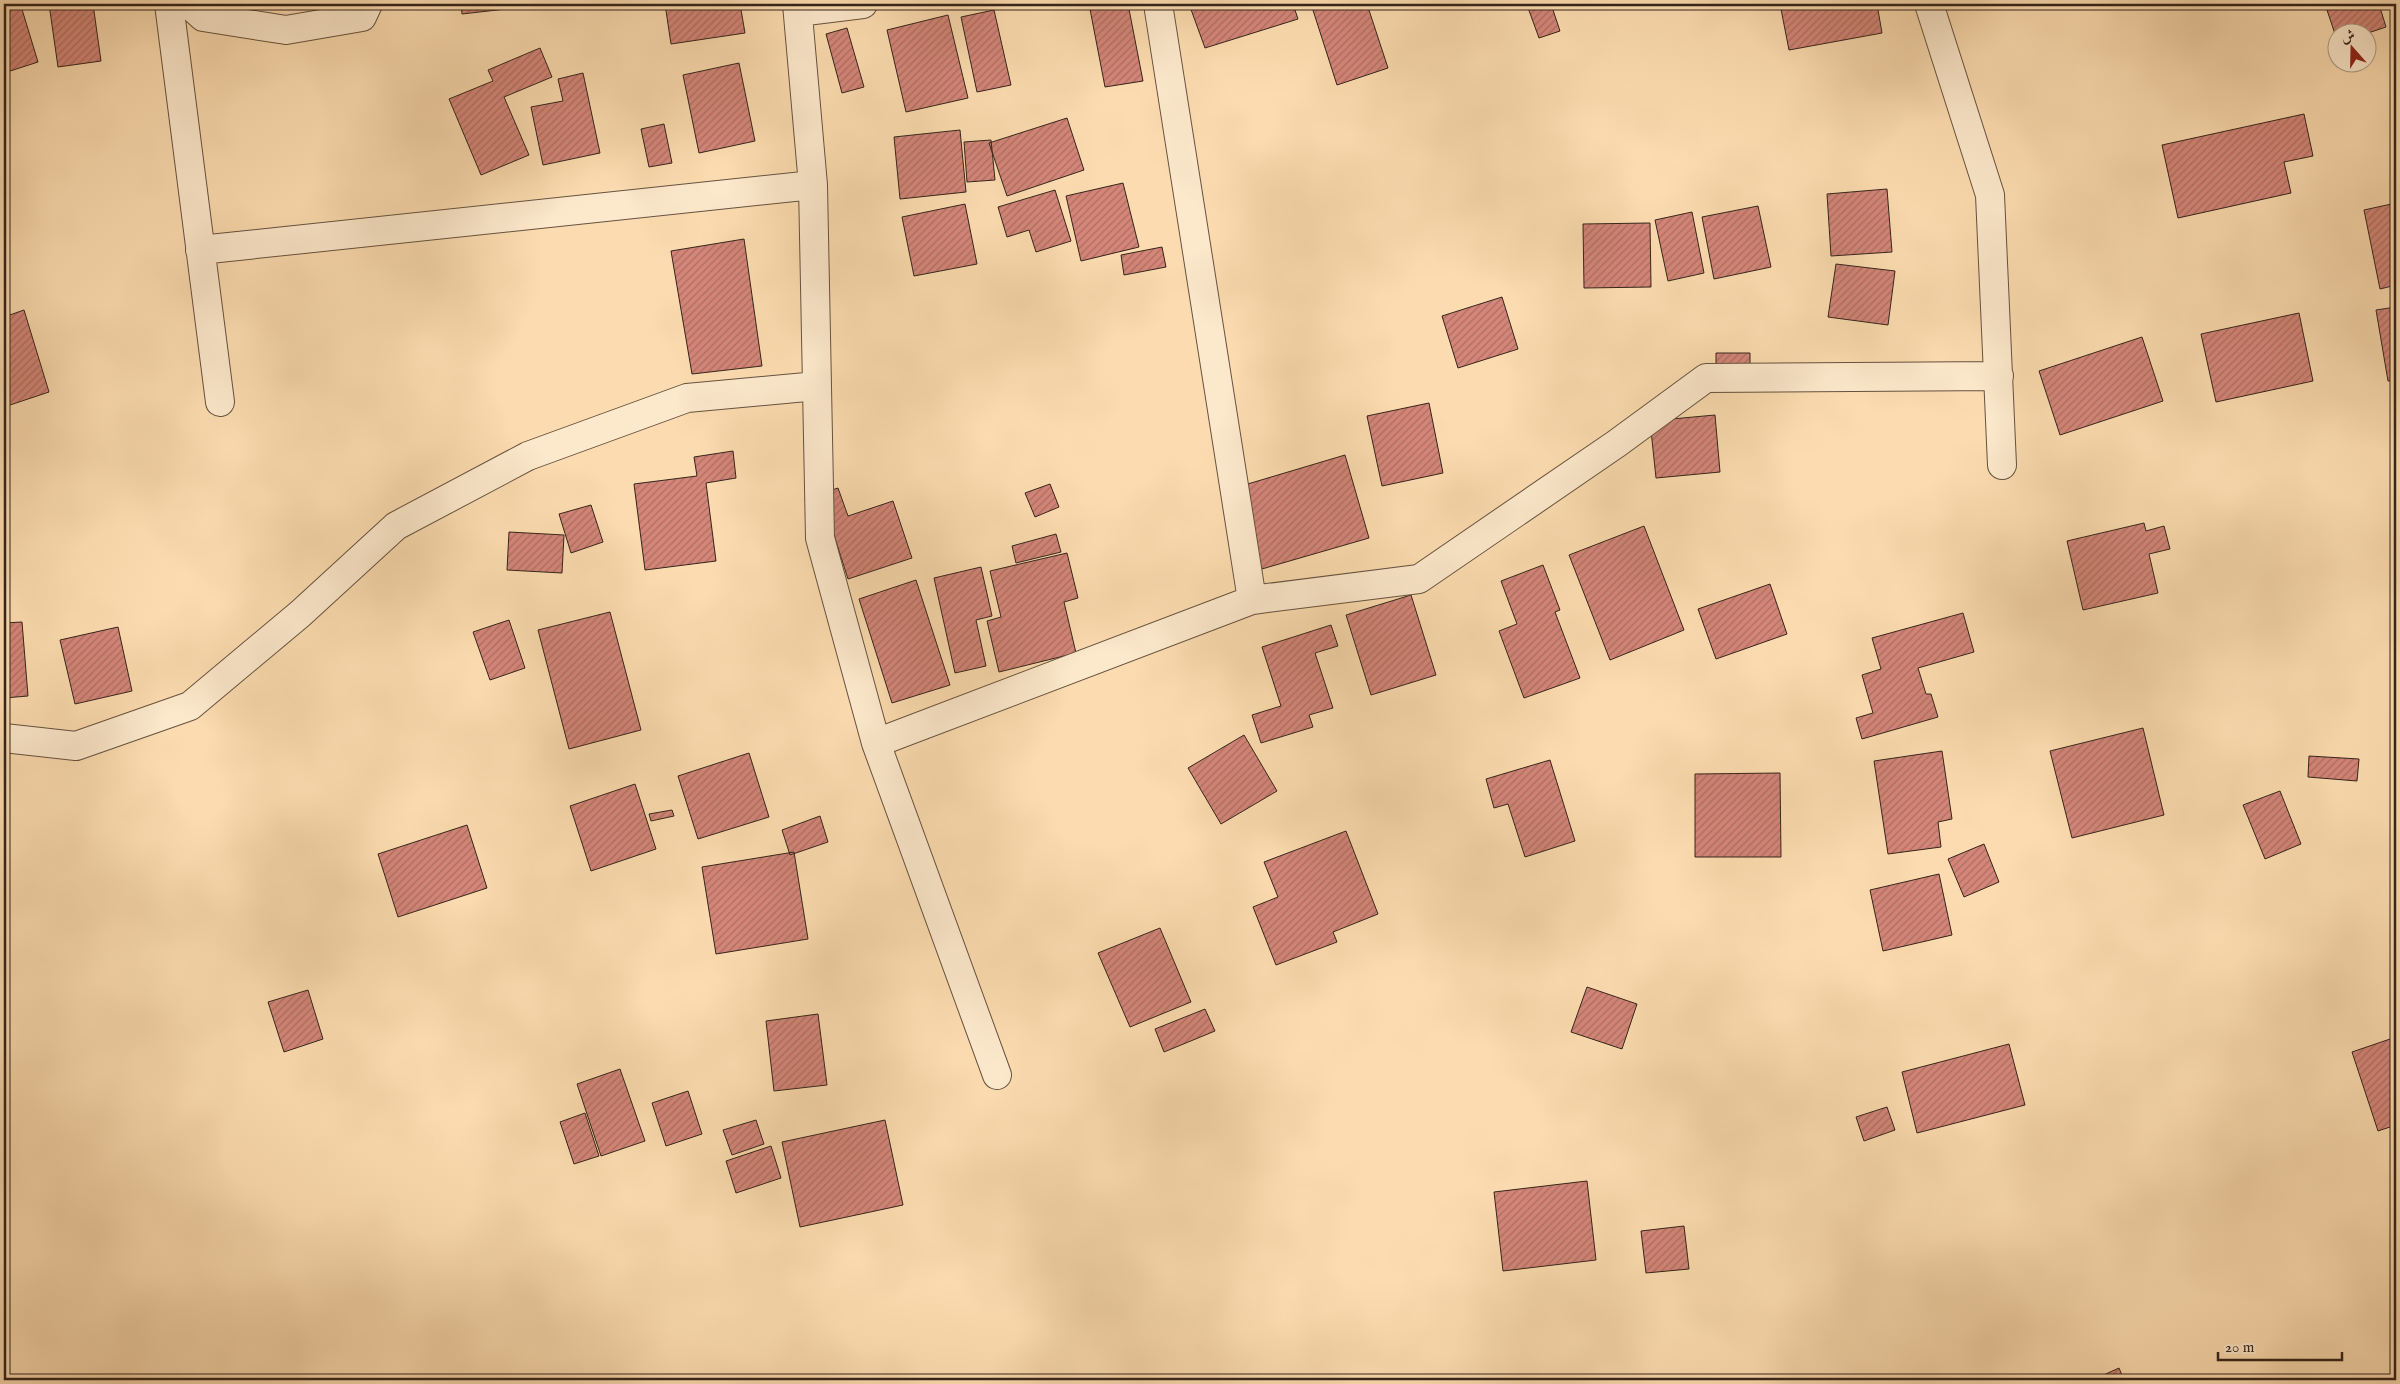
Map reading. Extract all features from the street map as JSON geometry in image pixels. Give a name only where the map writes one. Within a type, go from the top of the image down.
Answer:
[{"type":"street","points":[[169,4],[220,402]]},
{"type":"street","points":[[189,4],[203,17],[286,30],[362,16],[368,4]]},
{"type":"street","points":[[863,4],[798,8],[813,185],[820,538],[876,743],[997,1075]]},
{"type":"street","points":[[1158,4],[1252,600]]},
{"type":"street","points":[[1929,4],[1990,195],[2002,465]]},
{"type":"street","points":[[200,250],[813,185]]},
{"type":"street","points":[[876,743],[1252,600],[1419,579],[1616,444],[1706,378],[1999,376]]},
{"type":"street","points":[[4,738],[76,746],[190,706],[300,614],[396,526],[528,456],[687,398],[817,386]]},
{"type":"building","points":[[49,4],[93,4],[101,61],[58,67]]},
{"type":"building","points":[[461,4],[550,4],[462,14]]},
{"type":"building","points":[[665,4],[740,4],[745,33],[671,44]]},
{"type":"building","points":[[1089,4],[1128,4],[1143,81],[1105,87]]},
{"type":"building","points":[[1189,4],[1293,4],[1298,19],[1205,48]]},
{"type":"building","points":[[1311,4],[1367,4],[1388,68],[1337,85]]},
{"type":"building","points":[[1551,4],[1560,31],[1539,38],[1527,5]]},
{"type":"building","points":[[1780,4],[1877,4],[1882,33],[1789,50]]},
{"type":"building","points":[[2325,4],[2379,4],[2386,27],[2378,30],[2378,22],[2331,22]]},
{"type":"building","points":[[21,6],[38,62],[4,73],[4,11]]},
{"type":"building","points":[[994,10],[1011,85],[977,92],[961,17]]},
{"type":"building","points":[[948,15],[968,98],[906,112],[887,30]]},
{"type":"building","points":[[847,28],[864,87],[842,93],[826,34]]},
{"type":"building","points":[[540,48],[552,77],[504,97],[529,155],[481,175],[449,99],[493,81],[488,70]]},
{"type":"building","points":[[739,63],[755,141],[699,153],[683,75]]},
{"type":"building","points":[[583,73],[600,153],[543,165],[531,107],[563,101],[558,79]]},
{"type":"building","points":[[2304,114],[2313,156],[2284,162],[2291,193],[2178,218],[2162,145]]},
{"type":"building","points":[[1067,118],[1084,170],[1007,196],[989,143]]},
{"type":"building","points":[[664,124],[672,163],[649,167],[641,129]]},
{"type":"building","points":[[960,130],[966,192],[900,199],[894,137]]},
{"type":"building","points":[[991,140],[995,180],[967,182],[964,142]]},
{"type":"building","points":[[1123,183],[1139,247],[1081,261],[1066,196]]},
{"type":"building","points":[[1887,189],[1892,252],[1831,256],[1827,194]]},
{"type":"building","points":[[1055,190],[1071,241],[1036,252],[1029,230],[1007,237],[998,207]]},
{"type":"building","points":[[2396,203],[2396,285],[2380,289],[2364,210]]},
{"type":"building","points":[[965,204],[977,264],[914,276],[902,217]]},
{"type":"building","points":[[1758,206],[1771,267],[1714,279],[1702,217]]},
{"type":"building","points":[[1692,212],[1704,273],[1668,281],[1655,220]]},
{"type":"building","points":[[1650,223],[1651,287],[1584,288],[1583,224]]},
{"type":"building","points":[[744,239],[762,366],[692,374],[671,251]]},
{"type":"building","points":[[1162,247],[1166,267],[1124,275],[1121,255]]},
{"type":"building","points":[[1836,264],[1895,271],[1888,325],[1828,317]]},
{"type":"building","points":[[1502,297],[1518,349],[1458,368],[1442,316]]},
{"type":"building","points":[[2396,307],[2396,380],[2388,381],[2376,310]]},
{"type":"building","points":[[24,310],[49,392],[4,407],[4,317]]},
{"type":"building","points":[[2299,313],[2313,381],[2216,402],[2201,334]]},
{"type":"building","points":[[2142,337],[2163,401],[2060,435],[2039,371]]},
{"type":"building","points":[[1716,353],[1750,353],[1750,382],[1716,382]]},
{"type":"building","points":[[1429,403],[1443,473],[1382,486],[1367,416]]},
{"type":"building","points":[[1715,415],[1720,472],[1656,478],[1650,421]]},
{"type":"building","points":[[733,451],[736,478],[706,483],[716,561],[645,570],[634,484],[697,476],[694,457]]},
{"type":"building","points":[[1345,455],[1369,538],[1255,571],[1231,489]]},
{"type":"building","points":[[1050,484],[1059,507],[1035,517],[1025,493]]},
{"type":"building","points":[[838,488],[848,516],[893,501],[912,558],[848,579],[833,532],[817,537],[805,499]]},
{"type":"building","points":[[591,505],[603,542],[571,553],[559,514]]},
{"type":"building","points":[[2144,523],[2146,531],[2164,526],[2170,549],[2149,554],[2158,593],[2083,610],[2067,541]]},
{"type":"building","points":[[1644,526],[1684,630],[1610,660],[1569,555]]},
{"type":"building","points":[[509,532],[564,535],[562,573],[507,570]]},
{"type":"building","points":[[1056,534],[1061,552],[1016,563],[1012,546]]},
{"type":"building","points":[[1067,553],[1078,598],[1064,602],[1076,653],[999,672],[987,621],[1001,617],[990,571]]},
{"type":"building","points":[[1543,565],[1560,610],[1555,612],[1580,678],[1524,698],[1499,631],[1517,624],[1501,581]]},
{"type":"building","points":[[981,567],[992,616],[976,620],[986,666],[955,673],[934,578]]},
{"type":"building","points":[[916,580],[950,685],[892,703],[859,599]]},
{"type":"building","points":[[1770,584],[1787,634],[1716,659],[1698,609]]},
{"type":"building","points":[[1411,595],[1436,675],[1371,695],[1346,615]]},
{"type":"building","points":[[610,612],[641,730],[569,749],[538,630]]},
{"type":"building","points":[[1963,613],[1974,652],[1918,668],[1926,694],[1931,694],[1938,717],[1862,739],[1856,718],[1873,713],[1862,675],[1881,669],[1872,638]]},
{"type":"building","points":[[509,620],[525,668],[490,680],[473,632]]},
{"type":"building","points":[[22,622],[28,696],[4,698],[4,623]]},
{"type":"building","points":[[1331,625],[1338,646],[1315,653],[1333,708],[1309,715],[1313,727],[1261,743],[1252,715],[1281,706],[1262,647]]},
{"type":"building","points":[[118,627],[132,691],[75,704],[60,640]]},
{"type":"building","points":[[2143,728],[2164,815],[2072,838],[2050,751]]},
{"type":"building","points":[[1244,735],[1277,791],[1221,824],[1188,768]]},
{"type":"building","points":[[1942,751],[1952,819],[1938,822],[1941,847],[1888,854],[1874,761]]},
{"type":"building","points":[[749,753],[769,817],[698,839],[678,776]]},
{"type":"building","points":[[2309,756],[2359,759],[2357,781],[2308,777]]},
{"type":"building","points":[[1550,760],[1575,841],[1525,857],[1508,804],[1494,808],[1486,779]]},
{"type":"building","points":[[1780,773],[1781,857],[1695,857],[1695,774]]},
{"type":"building","points":[[635,784],[656,849],[591,871],[570,806]]},
{"type":"building","points":[[2280,791],[2301,844],[2265,859],[2243,805]]},
{"type":"building","points":[[672,810],[674,816],[651,821],[649,814]]},
{"type":"building","points":[[820,816],[828,842],[790,855],[782,830]]},
{"type":"building","points":[[467,825],[487,888],[398,917],[378,854]]},
{"type":"building","points":[[1346,831],[1378,914],[1333,932],[1337,942],[1276,965],[1253,907],[1278,897],[1264,862]]},
{"type":"building","points":[[1984,844],[1999,882],[1964,897],[1948,859]]},
{"type":"building","points":[[794,852],[808,939],[716,954],[702,867]]},
{"type":"building","points":[[1939,874],[1952,935],[1883,951],[1870,890]]},
{"type":"building","points":[[1160,928],[1191,1002],[1130,1027],[1098,953]]},
{"type":"building","points":[[1587,987],[1637,1004],[1622,1049],[1571,1032]]},
{"type":"building","points":[[308,990],[323,1039],[284,1052],[268,1002]]},
{"type":"building","points":[[1205,1009],[1215,1031],[1164,1052],[1155,1029]]},
{"type":"building","points":[[818,1014],[827,1085],[774,1091],[766,1021]]},
{"type":"building","points":[[2396,1037],[2396,1125],[2378,1131],[2352,1052]]},
{"type":"building","points":[[2009,1044],[2025,1105],[1917,1133],[1902,1072]]},
{"type":"building","points":[[620,1069],[645,1141],[601,1156],[577,1084]]},
{"type":"building","points":[[688,1091],[702,1134],[666,1146],[652,1103]]},
{"type":"building","points":[[1887,1107],[1895,1130],[1864,1141],[1856,1117]]},
{"type":"building","points":[[585,1113],[599,1156],[574,1164],[560,1122]]},
{"type":"building","points":[[756,1120],[764,1144],[732,1155],[723,1130]]},
{"type":"building","points":[[885,1120],[903,1205],[800,1227],[782,1142]]},
{"type":"building","points":[[771,1146],[781,1178],[736,1193],[726,1161]]},
{"type":"building","points":[[1587,1181],[1596,1260],[1503,1271],[1494,1192]]},
{"type":"building","points":[[1684,1226],[1689,1269],[1646,1273],[1641,1231]]},
{"type":"building","points":[[2119,1368],[2124,1380],[2098,1380],[2097,1378]]}]
